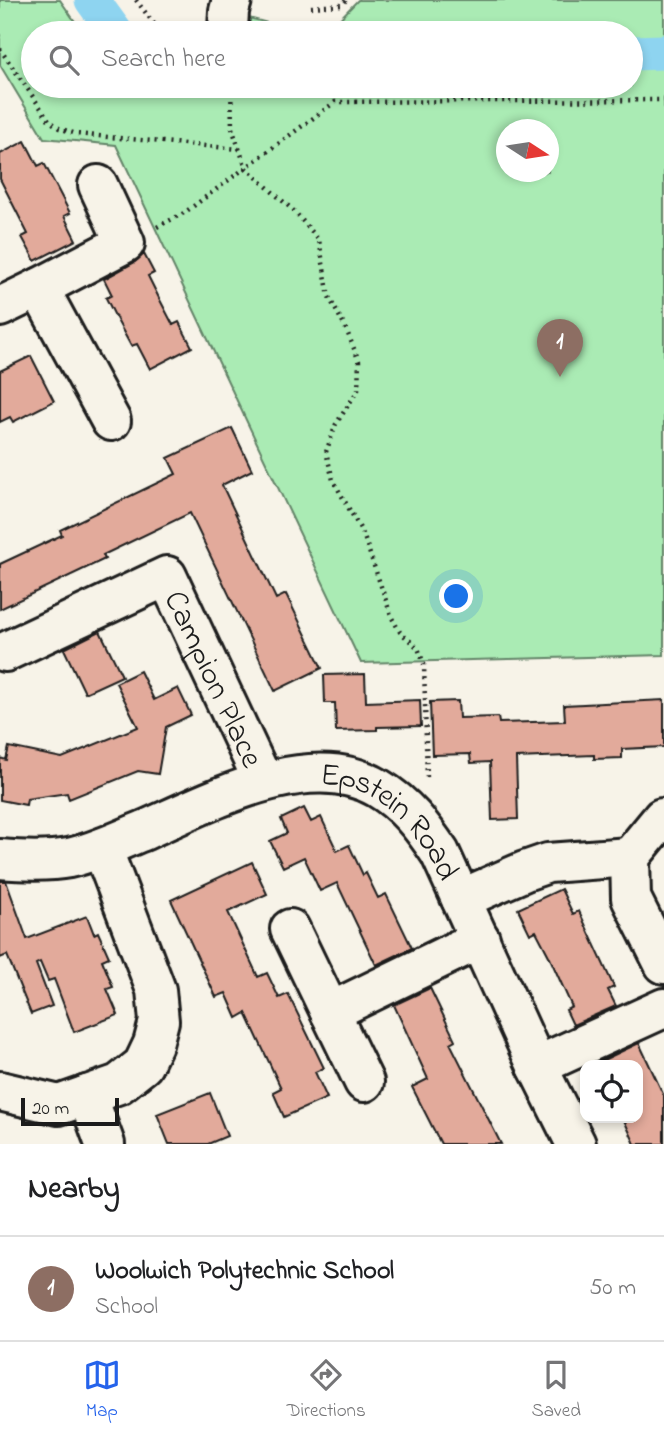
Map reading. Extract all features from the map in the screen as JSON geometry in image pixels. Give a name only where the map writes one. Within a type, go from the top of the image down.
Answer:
[{"type":"street","points":[[98,185],[125,243],[12,296],[111,421]]},
{"type":"street","name":"Campion Place","points":[[5,652],[167,576],[263,781]]},
{"type":"street","name":"Epstein Road","points":[[0,859],[26,861],[68,858],[102,848],[263,781],[309,773],[347,776],[376,787],[401,804],[422,826],[440,853],[537,1066],[576,1144]]},
{"type":"street","points":[[664,818],[630,857],[631,898],[664,964]]},
{"type":"street","points":[[0,1091],[73,1100],[119,1084],[143,1065],[153,1044],[159,1021],[156,990],[102,848]]},
{"type":"street","points":[[461,899],[548,863],[630,857]]},
{"type":"street","points":[[290,929],[363,1082]]},
{"type":"street","points":[[330,1012],[480,939]]},
{"type":"street","points":[[537,1066],[664,1008]]},
{"type":"street","points":[[73,1100],[105,1144]]},
{"type":"path","points":[[136,0],[152,21]]},
{"type":"path","points":[[311,7],[341,5],[346,0]]},
{"type":"path","points":[[0,49],[21,79]]},
{"type":"path","points":[[34,98],[49,120],[76,134],[239,149]]},
{"type":"path","points":[[231,98],[232,128],[246,168],[295,212],[319,240],[329,297],[359,361],[358,390],[336,424],[326,452],[333,480],[363,534],[392,618],[400,632],[418,648],[424,664],[427,782],[435,790]]},
{"type":"path","points":[[125,243],[184,213],[335,102],[664,100]]},
{"type":"green space","points":[[0,0],[60,0],[75,21],[21,21],[21,98],[643,98],[643,21],[338,21],[358,0],[664,0],[664,655],[361,663],[116,145],[44,138],[0,65]]},
{"type":"green space","points":[[245,17],[260,21],[239,21]]},
{"type":"building","points":[[25,141],[38,166],[44,163],[70,213],[64,216],[76,240],[35,261],[22,237],[28,234],[0,179],[0,154]]},
{"type":"building","points":[[144,254],[154,273],[148,276],[160,300],[173,325],[179,322],[192,347],[150,369],[137,344],[131,346],[118,322],[106,298],[112,295],[104,279]]},
{"type":"building","points":[[31,356],[54,401],[13,422],[10,417],[0,422],[0,371]]},
{"type":"building","points":[[232,428],[252,470],[222,485],[276,599],[286,594],[322,668],[275,691],[190,513],[103,555],[105,559],[0,609],[0,564],[62,535],[60,530],[176,474],[168,458]]},
{"type":"building","points":[[100,631],[122,676],[85,693],[64,649]]},
{"type":"building","points":[[140,671],[154,700],[178,688],[191,715],[166,727],[158,774],[138,771],[69,799],[67,793],[27,799],[26,805],[0,800],[0,758],[6,760],[9,747],[62,758],[138,727],[116,683]]},
{"type":"building","points":[[365,674],[366,702],[420,700],[421,726],[336,731],[335,703],[325,703],[324,675]]},
{"type":"building","points":[[664,700],[664,747],[622,749],[622,758],[594,759],[594,755],[516,758],[518,819],[492,820],[490,762],[471,763],[470,754],[432,755],[430,702],[458,701],[459,718],[498,717],[499,723],[565,721],[564,705]]},
{"type":"building","points":[[304,808],[311,822],[321,817],[337,851],[349,845],[363,875],[366,873],[378,898],[386,894],[412,948],[376,965],[337,883],[320,891],[304,857],[283,867],[270,841],[287,833],[281,819]]},
{"type":"building","points":[[252,862],[267,894],[228,912],[258,977],[267,973],[279,998],[288,994],[324,1068],[315,1072],[327,1098],[284,1117],[273,1092],[281,1088],[246,1013],[237,1018],[226,993],[216,997],[171,900]]},
{"type":"building","points":[[0,881],[6,881],[27,939],[87,916],[94,934],[98,932],[109,957],[102,960],[113,987],[107,989],[118,1015],[74,1032],[54,979],[48,981],[40,962],[36,964],[52,1006],[31,1014],[7,955],[0,958]]},
{"type":"building","points":[[561,889],[573,914],[579,911],[614,987],[608,990],[616,1006],[573,1025],[566,1010],[572,1007],[549,956],[536,931],[530,934],[518,909]]},
{"type":"building","points":[[430,988],[455,1040],[450,1043],[501,1144],[441,1144],[412,1087],[428,1079],[394,1005]]},
{"type":"building","points":[[639,1043],[664,1096],[664,1144],[635,1144],[625,1123],[643,1123],[643,1060],[603,1060]]},
{"type":"building","points":[[210,1093],[227,1136],[208,1144],[169,1144],[157,1114]]},
{"type":"waterway","points":[[92,0],[107,21]]},
{"type":"waterway","points":[[643,53],[664,52]]},
{"type":"place","name":"Woolwich Polytechnic School","points":[[560,377]]}]
